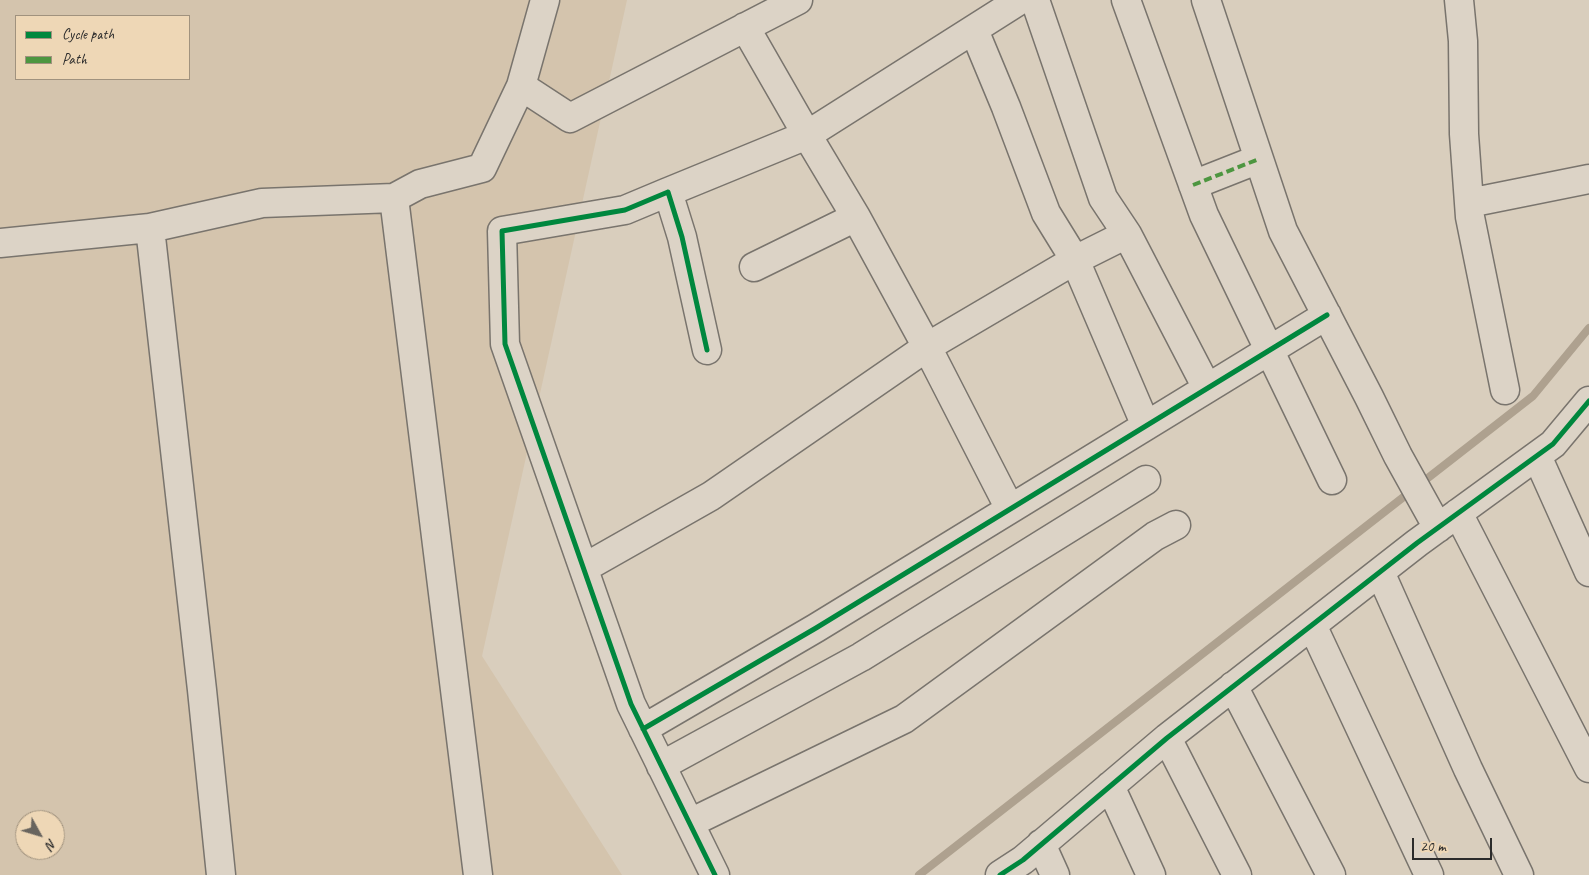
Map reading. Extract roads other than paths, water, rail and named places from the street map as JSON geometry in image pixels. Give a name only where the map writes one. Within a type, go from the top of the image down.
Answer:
[{"type":"street","points":[[0,243],[150,228],[262,203],[394,198],[420,184],[482,168],[521,86],[545,0]]},
{"type":"street","points":[[521,86],[570,118],[798,0]]},
{"type":"street","points":[[715,875],[631,704],[505,344],[502,231],[626,210],[807,135],[1020,0]]},
{"type":"street","points":[[1035,0],[1103,198],[1127,234],[1207,388]]},
{"type":"street","points":[[1126,0],[1204,215],[1332,480]]},
{"type":"street","points":[[1206,0],[1283,231],[1398,456],[1448,520],[1589,768]]},
{"type":"street","points":[[1459,0],[1463,41],[1464,134],[1470,217],[1505,390]]},
{"type":"street","points":[[746,27],[856,217],[927,347],[1010,510]]},
{"type":"street","points":[[974,30],[1006,107],[1046,213],[1075,260],[1146,426]]},
{"type":"street","points":[[1193,185],[1259,159]]},
{"type":"street","points":[[1469,202],[1589,179]]},
{"type":"street","points":[[668,192],[682,237],[707,350]]},
{"type":"street","points":[[394,198],[478,875]]},
{"type":"street","points":[[754,268],[856,217]]},
{"type":"street","points":[[150,228],[221,875]]},
{"type":"street","points":[[584,568],[711,496],[927,347],[1075,260],[1127,234]]},
{"type":"street","points":[[643,728],[816,628],[1327,315]]},
{"type":"street","points":[[1000,875],[1023,860],[1167,738],[1233,686],[1448,520],[1553,444],[1589,401]]},
{"type":"street","points":[[1537,456],[1589,572]]},
{"type":"street","points":[[661,766],[861,657],[1146,480]]},
{"type":"street","points":[[690,823],[904,719],[1155,536],[1176,525]]},
{"type":"street","points":[[1380,572],[1468,769],[1519,875]]},
{"type":"street","points":[[1312,625],[1429,875]]},
{"type":"street","points":[[1233,686],[1331,875]]},
{"type":"street","points":[[1167,738],[1237,875]]},
{"type":"street","points":[[1110,786],[1152,875]]},
{"type":"street","points":[[1041,844],[1055,875]]},
{"type":"waterway","points":[[919,875],[1533,396],[1589,328]]}]
